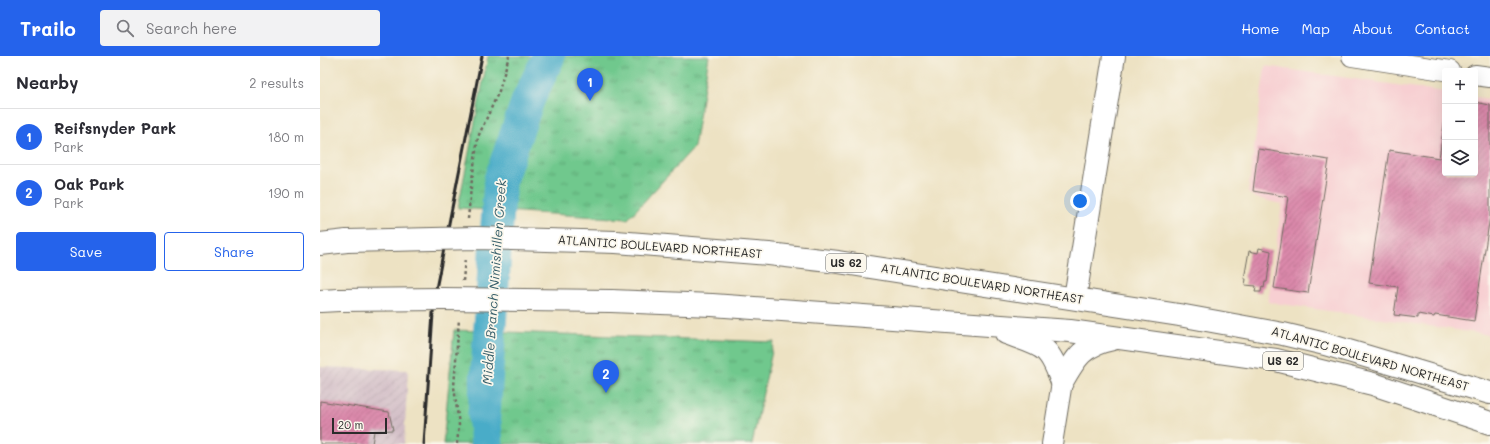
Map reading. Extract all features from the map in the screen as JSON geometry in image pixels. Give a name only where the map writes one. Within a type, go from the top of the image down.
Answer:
[{"type":"main road","points":[[1075,298],[1114,56]]},
{"type":"main road","name":"ATLANTIC BOULEVARD NORTHEAST","points":[[320,244],[406,239],[476,238],[616,242],[769,254],[838,262],[1075,298],[1283,334],[1325,344],[1490,393]]},
{"type":"main road","name":"ATLANTIC BOULEVARD NORTHEAST","points":[[330,300],[450,299],[611,301],[712,305],[1070,331],[1276,360],[1373,384],[1490,422]]},
{"type":"main road","points":[[982,324],[1043,348],[1053,360],[1062,382]]},
{"type":"main road","points":[[1062,382],[1075,359],[1085,349],[1099,342],[1118,338]]},
{"type":"street","points":[[1352,56],[1442,70]]},
{"type":"street","points":[[1478,75],[1490,77]]},
{"type":"street","points":[[1052,444],[1062,382]]},
{"type":"shaded area","points":[[1265,66],[1442,92],[1442,176],[1478,176],[1478,97],[1490,99],[1490,335],[1268,302],[1282,204],[1256,198],[1248,193]]},
{"type":"shaded area","points":[[320,367],[408,370],[404,444],[320,444]]},
{"type":"green space","points":[[488,56],[709,56],[694,147],[628,219],[458,208]]},
{"type":"green space","points":[[454,330],[774,342],[752,444],[443,444]]},
{"type":"building","points":[[1478,103],[1490,105],[1490,216],[1474,321],[1435,315],[1434,317],[1418,314],[1418,318],[1394,315],[1398,287],[1369,283],[1389,150],[1439,158],[1442,138],[1442,176],[1478,176]]},
{"type":"building","points":[[1258,149],[1329,160],[1308,293],[1274,288],[1288,197],[1253,191]]},
{"type":"building","points":[[1259,248],[1271,251],[1267,282],[1265,282],[1264,288],[1262,287],[1261,292],[1255,292],[1256,286],[1245,285],[1246,279],[1244,279],[1249,251],[1258,253]]},
{"type":"building","points":[[320,401],[389,412],[393,430],[374,431],[372,444],[320,444]]},
{"type":"waterway","name":"Middle Branch Nimishillen Creek","points":[[487,444],[484,414],[500,180],[528,100],[549,56]]},
{"type":"railway","points":[[424,444],[434,299],[482,56]]},
{"type":"place","name":"Reifsnyder Park","points":[[590,101]]},
{"type":"place","name":"Oak Park","points":[[606,393]]}]
